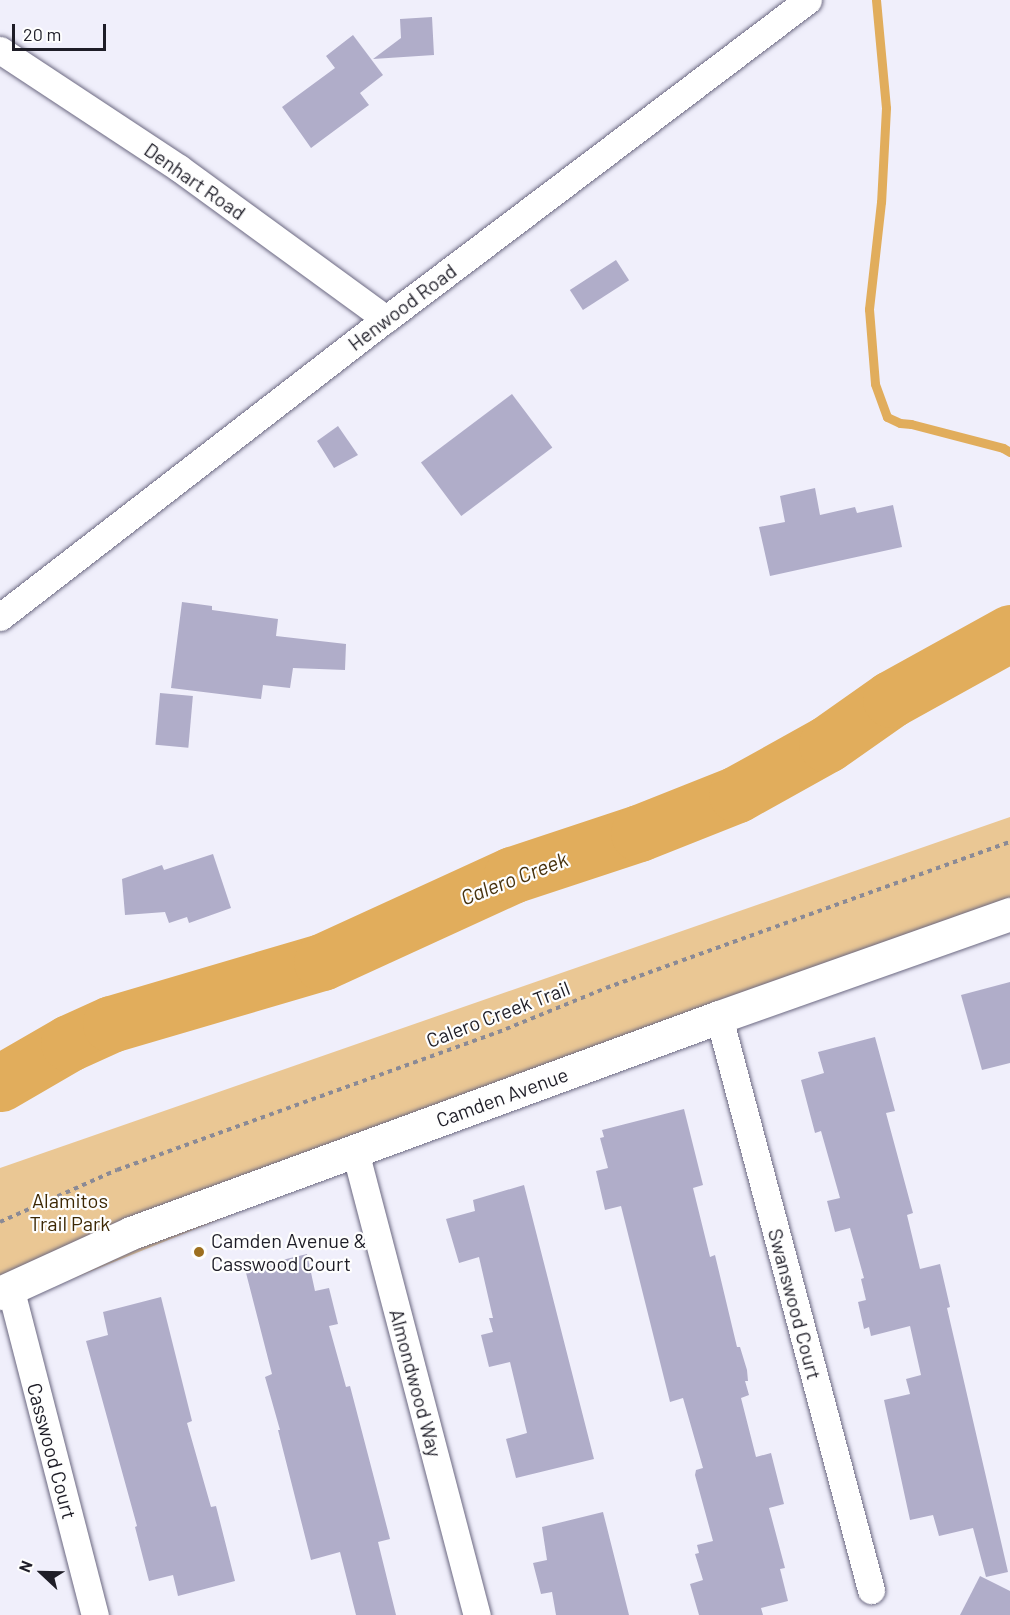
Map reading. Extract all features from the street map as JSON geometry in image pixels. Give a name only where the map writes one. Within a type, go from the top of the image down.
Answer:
[{"type":"street","name":"Henwood Road","points":[[0,617],[386,319],[808,0]]},
{"type":"street","name":"Denhart Road","points":[[0,50],[179,168],[386,319]]},
{"type":"street","name":"Camden Avenue","points":[[5,1290],[130,1233],[719,1017],[1010,914]]},
{"type":"street","name":"Swanswood Court","points":[[719,1017],[872,1590]]},
{"type":"street","name":"Almondwood Way","points":[[355,1151],[477,1615]]},
{"type":"street","name":"Casswood Court","points":[[5,1290],[95,1615]]},
{"type":"path","name":"Calero Creek Trail","points":[[0,1222],[150,1158],[506,1029],[606,988],[1010,842]]},
{"type":"green space","name":"Alamitos Trail Park","points":[[1010,817],[1010,900],[0,1308],[0,1168]]},
{"type":"building","points":[[432,17],[434,55],[373,59],[401,38],[400,19]]},
{"type":"building","points":[[353,35],[383,75],[360,93],[369,105],[311,148],[282,107],[335,68],[326,56]]},
{"type":"building","points":[[616,260],[629,280],[583,310],[570,290]]},
{"type":"building","points":[[512,394],[552,448],[461,516],[421,463]]},
{"type":"building","points":[[338,426],[358,455],[334,468],[317,441]]},
{"type":"building","points":[[815,488],[820,515],[855,507],[857,513],[893,505],[902,547],[770,576],[759,527],[785,522],[780,496]]},
{"type":"building","points":[[182,602],[212,606],[212,610],[278,619],[276,636],[346,644],[345,670],[293,668],[290,688],[263,685],[261,699],[171,688]]},
{"type":"building","points":[[160,693],[193,696],[188,748],[155,745]]},
{"type":"building","points":[[213,854],[231,908],[189,923],[187,917],[169,923],[165,912],[125,915],[122,879],[162,865],[164,870]]},
{"type":"building","points":[[1010,982],[1010,1063],[982,1070],[961,995]]},
{"type":"building","points":[[875,1037],[895,1111],[886,1113],[913,1213],[907,1215],[920,1269],[940,1264],[950,1307],[947,1308],[1008,1572],[986,1577],[973,1528],[939,1536],[933,1515],[910,1520],[884,1400],[910,1394],[906,1379],[921,1375],[910,1326],[871,1336],[869,1327],[864,1329],[858,1302],[866,1300],[861,1279],[864,1278],[850,1228],[835,1232],[827,1201],[840,1198],[821,1131],[815,1133],[801,1080],[824,1073],[818,1052]]},
{"type":"building","points":[[684,1109],[703,1185],[693,1188],[710,1257],[715,1255],[737,1347],[740,1347],[747,1370],[748,1381],[745,1381],[749,1395],[741,1398],[756,1457],[771,1453],[784,1504],[769,1508],[785,1568],[780,1569],[788,1601],[761,1608],[763,1615],[699,1615],[690,1584],[703,1580],[695,1554],[699,1553],[697,1545],[713,1541],[695,1475],[696,1470],[703,1468],[683,1398],[670,1402],[621,1206],[605,1210],[596,1171],[608,1168],[600,1138],[604,1137],[602,1130]]},
{"type":"building","points":[[524,1185],[594,1459],[516,1478],[506,1439],[527,1433],[510,1362],[489,1367],[481,1335],[493,1332],[489,1318],[493,1318],[479,1257],[459,1263],[446,1219],[475,1211],[473,1200]]},
{"type":"building","points":[[307,1254],[315,1291],[329,1288],[338,1324],[329,1326],[346,1387],[350,1386],[390,1539],[378,1542],[396,1615],[356,1615],[340,1552],[311,1560],[278,1430],[280,1430],[265,1377],[272,1374],[245,1269]]},
{"type":"building","points":[[161,1297],[192,1421],[187,1423],[211,1507],[216,1506],[235,1581],[178,1596],[173,1575],[149,1581],[135,1527],[137,1526],[86,1341],[108,1335],[103,1312]]},
{"type":"building","points":[[603,1512],[629,1615],[556,1615],[552,1592],[541,1594],[533,1563],[547,1560],[542,1527]]},
{"type":"building","points":[[980,1576],[1010,1591],[1010,1615],[960,1615]]},
{"type":"waterway","points":[[876,0],[886,108],[881,202],[869,309],[875,384],[887,417],[900,423],[1003,448],[1010,452]]},
{"type":"waterway","name":"Calero Creek","points":[[0,1083],[69,1043],[111,1024],[322,962],[512,875],[639,833],[737,794],[827,744],[891,699],[1010,633]]},
{"type":"place","name":"Camden Avenue & Casswood Court","points":[[199,1252]]}]
